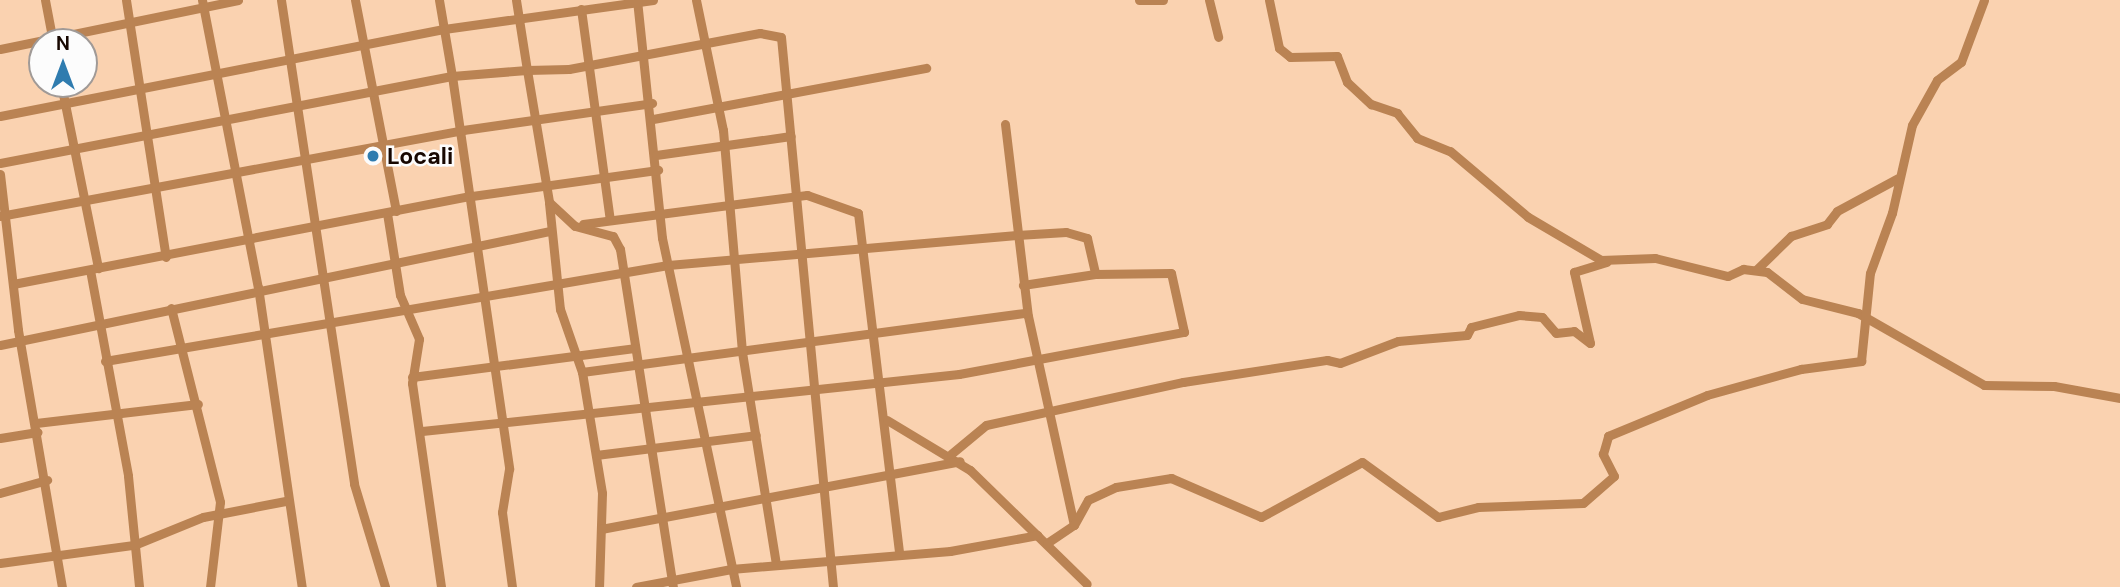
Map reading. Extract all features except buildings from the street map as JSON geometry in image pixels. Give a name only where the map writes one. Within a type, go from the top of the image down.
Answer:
[{"type":"street","points":[[45,0],[50,28]]},
{"type":"street","points":[[125,0],[166,257]]},
{"type":"street","points":[[98,32],[130,26],[202,4],[238,0]]},
{"type":"street","points":[[282,0],[288,58],[324,275],[354,484],[385,587]]},
{"type":"street","points":[[355,0],[368,90],[381,145],[391,212],[394,262],[404,307],[419,339],[412,377],[422,431],[441,587]]},
{"type":"street","points":[[439,0],[463,130],[490,368],[498,422],[509,468],[502,512],[512,587]]},
{"type":"street","points":[[516,0],[549,202],[556,285],[582,372],[596,455],[601,529],[599,587]]},
{"type":"street","points":[[0,116],[444,29],[519,16],[653,0]]},
{"type":"street","points":[[696,0],[724,145],[742,352],[776,564]]},
{"type":"street","points":[[1139,0],[1163,0]]},
{"type":"street","points":[[1209,0],[1218,37]]},
{"type":"street","points":[[1269,0],[1279,48],[1290,57],[1338,56],[1347,82],[1371,104],[1397,113],[1417,138],[1450,150],[1528,217],[1607,262]]},
{"type":"street","points":[[1048,544],[1074,525],[1097,494],[1159,477],[1189,484],[1235,511],[1270,516],[1362,462],[1438,517],[1478,507],[1583,503],[1614,476],[1603,454],[1608,436],[1707,396],[1801,369],[1861,361],[1868,320],[1870,273],[1912,125],[1937,80],[1961,62],[1984,0]]},
{"type":"street","points":[[637,1],[647,57],[668,265],[736,587]]},
{"type":"street","points":[[202,4],[233,173],[258,287],[285,501],[302,587]]},
{"type":"street","points":[[581,9],[610,220]]},
{"type":"street","points":[[0,163],[222,116],[452,76],[590,66],[760,33],[781,37],[788,95],[798,258],[814,387],[826,558],[833,587]]},
{"type":"street","points":[[0,49],[28,45]]},
{"type":"street","points":[[653,119],[926,68]]},
{"type":"street","points":[[63,98],[84,200],[94,269],[97,321],[114,410],[139,587]]},
{"type":"street","points":[[3,216],[463,130],[652,103]]},
{"type":"street","points":[[1005,124],[1027,313],[1074,525]]},
{"type":"street","points":[[656,155],[791,136]]},
{"type":"street","points":[[13,284],[166,257],[472,196],[658,170]]},
{"type":"street","points":[[0,174],[20,342],[47,480],[62,587]]},
{"type":"street","points":[[951,454],[986,425],[1183,382],[1327,360],[1340,363],[1398,341],[1467,335],[1471,327],[1519,316],[1542,317],[1556,333],[1574,331],[1591,343],[1574,272],[1607,262],[1655,258],[1728,276],[1756,270],[1791,236],[1826,224],[1837,211],[1898,178]]},
{"type":"street","points":[[575,226],[794,196],[850,206],[861,223],[875,380],[887,421],[899,554]]},
{"type":"street","points":[[549,202],[575,226],[613,236],[623,273],[648,450],[672,584]]},
{"type":"street","points":[[0,345],[97,321],[171,308],[258,287],[550,231]]},
{"type":"street","points":[[105,360],[482,293],[556,285],[668,265],[735,264],[1066,232],[1087,238],[1095,274]]},
{"type":"street","points":[[0,272],[12,269]]},
{"type":"street","points":[[1756,270],[1816,305],[1850,310],[1984,385],[2054,386],[2120,398]]},
{"type":"street","points":[[422,431],[696,404],[875,380],[959,374],[1037,357],[1151,342],[1184,332],[1171,273],[1095,274],[1023,285]]},
{"type":"street","points":[[171,308],[198,404],[221,512],[210,587]]},
{"type":"street","points":[[582,372],[1027,313]]},
{"type":"street","points":[[412,377],[634,348]]},
{"type":"street","points":[[0,438],[114,410],[198,404]]},
{"type":"street","points":[[887,421],[960,461],[1087,584]]},
{"type":"street","points":[[596,455],[756,435]]},
{"type":"street","points":[[601,529],[891,478],[960,461]]},
{"type":"street","points":[[0,492],[47,480]]},
{"type":"street","points":[[0,563],[134,545],[221,512],[285,501]]},
{"type":"street","points":[[636,587],[672,584],[732,569],[826,558],[899,554],[1038,535]]},
{"type":"place","name":"Locali","points":[[373,156]]}]
